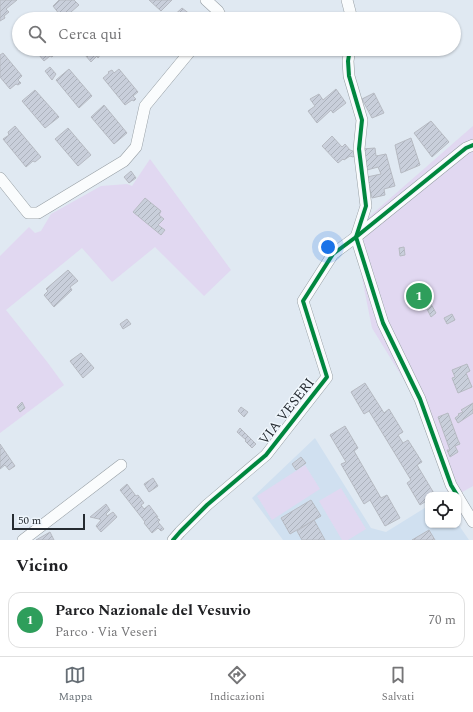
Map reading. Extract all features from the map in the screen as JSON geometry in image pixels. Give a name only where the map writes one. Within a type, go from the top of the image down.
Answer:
[{"type":"street","points":[[206,0],[218,12]]},
{"type":"street","points":[[347,0],[350,12]]},
{"type":"street","points":[[0,178],[28,213],[38,213],[124,161],[136,147],[145,106],[186,56]]},
{"type":"street","points":[[349,56],[349,76],[362,120],[359,149],[366,206],[356,237],[383,323],[420,400],[455,492]]},
{"type":"street","name":"VIA VESERI","points":[[173,540],[207,505],[266,455],[327,377],[302,301],[333,254],[466,148],[473,145]]},
{"type":"street","points":[[22,540],[121,465]]},
{"type":"street","points":[[461,502],[473,522]]},
{"type":"shaded area","points":[[473,126],[473,486],[461,493],[448,492],[412,393],[372,328],[359,263],[362,223]]},
{"type":"shaded area","points":[[150,159],[231,270],[204,296],[155,247],[112,282],[82,248],[6,310],[64,385],[0,433],[0,256],[29,227],[35,233],[41,231],[51,214],[101,186],[127,184],[132,186]]},
{"type":"shaded area","points":[[315,438],[371,528],[386,532],[425,508],[425,528],[461,528],[469,540],[283,540],[252,498]]},
{"type":"shaded area","points":[[305,465],[320,489],[272,520],[257,496]]},
{"type":"shaded area","points":[[341,488],[366,529],[348,540],[342,540],[319,501]]},
{"type":"building","points":[[0,0],[17,0],[6,9],[9,12],[4,16],[5,18],[0,21]]},
{"type":"building","points":[[59,0],[74,0],[79,5],[71,12],[58,12],[53,6]]},
{"type":"building","points":[[149,0],[172,0],[161,11]]},
{"type":"building","points":[[182,8],[187,12],[178,12]]},
{"type":"building","points":[[3,53],[22,76],[18,80],[21,83],[18,85],[16,84],[10,89],[0,77],[0,55]]},
{"type":"building","points":[[40,56],[50,56],[44,61]]},
{"type":"building","points":[[86,56],[97,56],[91,62]]},
{"type":"building","points":[[50,67],[56,74],[52,80],[45,71]]},
{"type":"building","points":[[69,69],[92,96],[79,108],[56,80]]},
{"type":"building","points":[[119,69],[138,92],[133,96],[136,99],[134,101],[132,100],[125,105],[103,78],[109,73],[108,72],[112,70],[114,73]]},
{"type":"building","points":[[336,89],[346,103],[333,113],[331,110],[317,123],[308,111],[315,106],[310,99],[319,94],[323,100]]},
{"type":"building","points":[[35,90],[59,117],[45,128],[22,101]]},
{"type":"building","points":[[374,93],[384,113],[372,118],[362,99]]},
{"type":"building","points":[[104,105],[127,133],[114,144],[91,117]]},
{"type":"building","points":[[431,121],[449,142],[432,157],[414,133]]},
{"type":"building","points":[[15,126],[41,157],[26,167],[3,139],[9,135],[8,132]]},
{"type":"building","points":[[68,128],[91,155],[78,166],[55,139]]},
{"type":"building","points":[[332,136],[342,147],[345,144],[350,150],[353,151],[355,156],[350,156],[338,163],[322,146]]},
{"type":"building","points":[[411,138],[420,165],[401,173],[395,145]]},
{"type":"building","points":[[375,148],[376,156],[386,154],[395,186],[384,189],[385,195],[372,198],[367,177],[381,174],[378,167],[367,170],[362,149]]},
{"type":"building","points":[[131,171],[136,178],[129,183],[124,177]]},
{"type":"building","points":[[145,198],[161,211],[159,215],[164,219],[158,225],[165,230],[161,235],[133,212]]},
{"type":"building","points":[[404,247],[405,255],[400,256],[399,248]]},
{"type":"building","points":[[68,270],[78,281],[70,287],[72,290],[54,307],[44,295],[48,291],[46,289]]},
{"type":"building","points":[[431,304],[436,313],[431,317],[426,307]]},
{"type":"building","points":[[452,314],[455,320],[447,324],[444,318]]},
{"type":"building","points":[[127,319],[131,324],[123,329],[120,324]]},
{"type":"building","points":[[81,353],[94,368],[83,378],[70,361]]},
{"type":"building","points":[[467,364],[470,371],[466,373],[472,387],[458,393],[452,378],[455,377],[452,370]]},
{"type":"building","points":[[365,383],[384,413],[389,409],[403,432],[398,435],[403,443],[408,440],[422,462],[417,465],[433,492],[425,492],[425,502],[420,505],[407,483],[411,480],[369,411],[364,414],[351,392]]},
{"type":"building","points":[[22,402],[25,408],[20,412],[17,407]]},
{"type":"building","points":[[473,403],[473,413],[458,423],[455,418],[459,415],[458,414],[463,412],[461,410]]},
{"type":"building","points":[[241,407],[248,412],[244,417],[238,411]]},
{"type":"building","points":[[448,413],[460,444],[455,446],[458,452],[450,457],[447,450],[450,450],[438,417]]},
{"type":"building","points":[[345,426],[358,448],[354,451],[381,498],[387,495],[400,518],[385,526],[370,500],[364,504],[341,464],[346,462],[330,435]]},
{"type":"building","points":[[240,428],[256,444],[252,448],[237,432]]},
{"type":"building","points":[[0,444],[15,466],[9,470],[5,465],[0,469]]},
{"type":"building","points":[[301,457],[306,463],[296,470],[292,464]]},
{"type":"building","points":[[153,478],[158,486],[149,492],[144,484]]},
{"type":"building","points":[[127,484],[136,496],[138,495],[144,503],[141,505],[144,509],[149,505],[158,517],[156,517],[160,520],[158,522],[164,529],[161,531],[158,528],[152,533],[120,490]]},
{"type":"building","points":[[311,500],[321,516],[290,534],[281,518]]},
{"type":"building","points":[[106,504],[110,510],[106,514],[107,516],[113,512],[117,517],[101,532],[96,526],[101,520],[90,517]]},
{"type":"building","points":[[314,520],[325,540],[302,540],[297,531]]},
{"type":"building","points":[[429,530],[435,540],[412,540]]},
{"type":"building","points":[[50,532],[54,540],[36,540]]},
{"type":"cycle path","points":[[349,56],[349,76],[362,120],[359,149],[366,206],[356,237],[383,323],[420,399],[451,485],[455,492]]},
{"type":"cycle path","points":[[173,540],[207,505],[266,455],[327,377],[303,301],[333,254],[466,148],[473,145]]},
{"type":"place","name":"Parco Nazionale del Vesuvio","points":[[419,296]]}]
